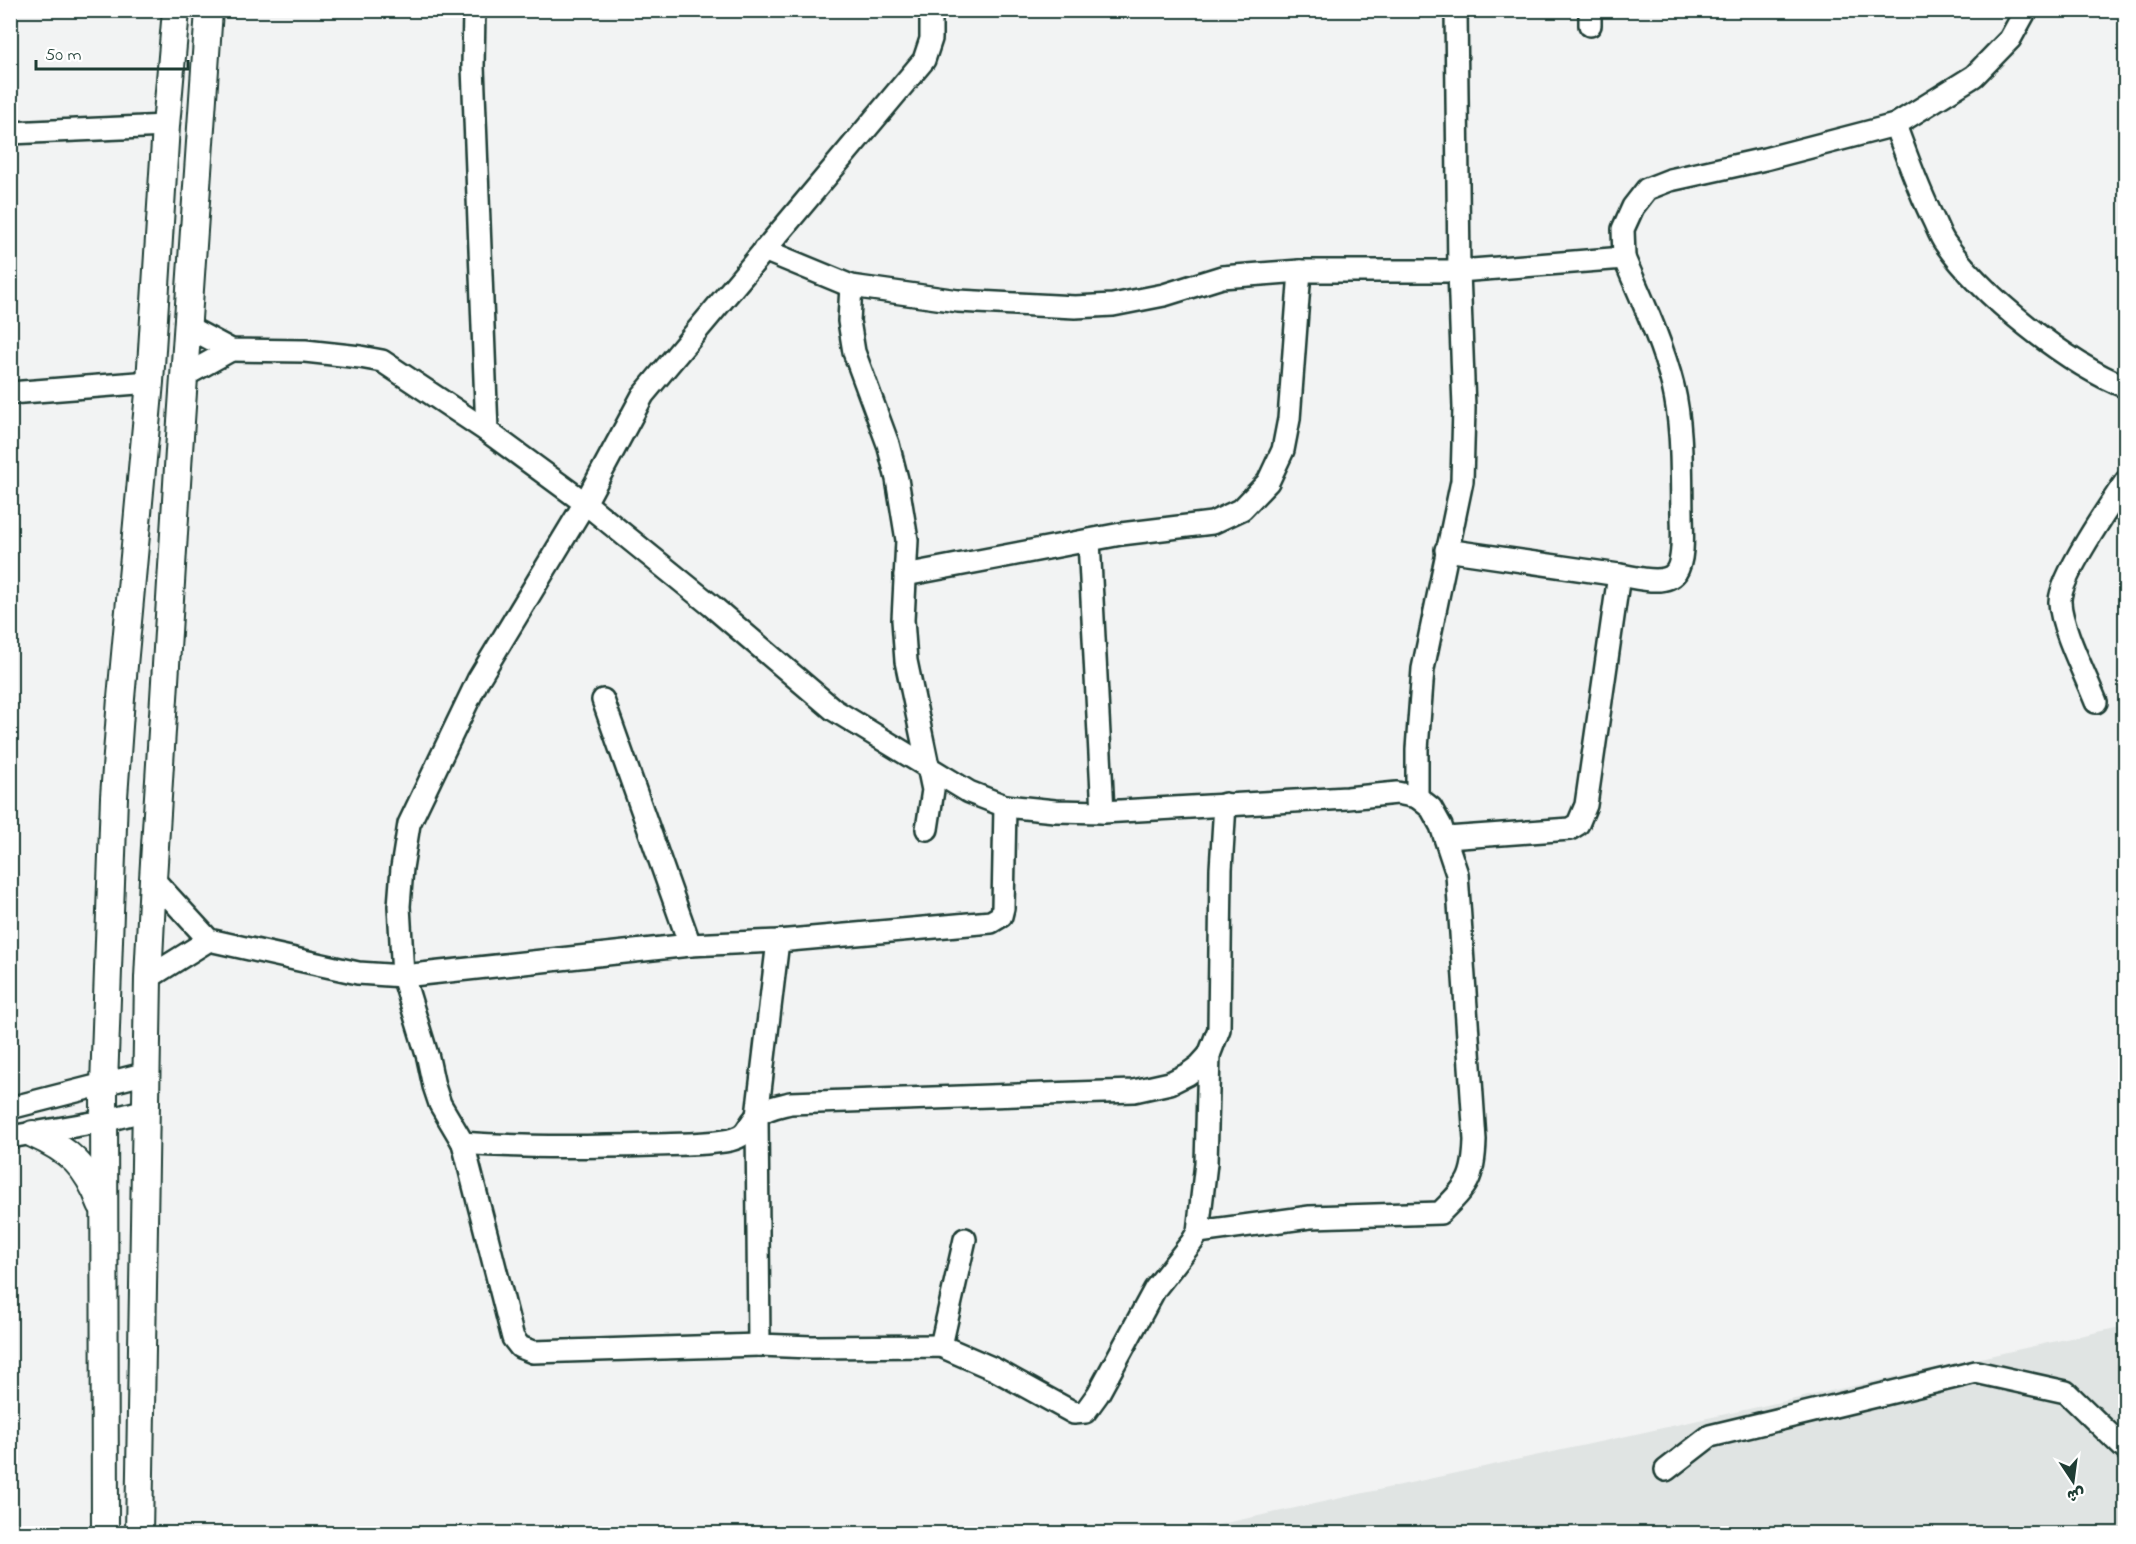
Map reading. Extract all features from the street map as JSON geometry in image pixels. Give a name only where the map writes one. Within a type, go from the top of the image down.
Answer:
[{"type":"main road","points":[[105,1533],[104,1085],[115,786],[150,382],[166,126],[176,10]]},
{"type":"main road","points":[[139,1533],[148,978],[179,451],[186,375],[209,10]]},
{"type":"main road","points":[[143,450],[179,451]]},
{"type":"main road","points":[[22,1136],[58,1145],[79,1162],[94,1184],[103,1209]]},
{"type":"street","points":[[474,10],[473,66],[487,431]]},
{"type":"street","points":[[931,10],[931,39],[924,60],[643,395],[585,503],[478,680],[409,824],[399,906],[403,976],[440,1104],[463,1143],[513,1338],[520,1347],[533,1352],[759,1345],[941,1346],[994,1370],[1074,1413],[1085,1412],[1098,1394],[1155,1289],[1198,1232],[1206,1163],[1209,1055],[1219,1029],[1221,869],[1225,804]]},
{"type":"street","points":[[1417,797],[1417,749],[1423,669],[1462,481],[1464,408],[1459,271],[1456,10]]},
{"type":"street","points":[[1446,550],[1661,580],[1677,571],[1682,553],[1681,436],[1673,387],[1660,345],[1624,258],[1623,229],[1633,207],[1647,189],[1670,180],[1895,125],[1974,76],[2010,39],[2026,10]]},
{"type":"street","points":[[1895,125],[1927,207],[1944,242],[1975,280],[2036,332],[2066,354],[2105,379],[2126,387]]},
{"type":"street","points":[[10,133],[166,126]]},
{"type":"street","points":[[765,250],[851,286],[958,301],[1075,307],[1113,305],[1164,295],[1222,277],[1300,272],[1459,271],[1624,258]]},
{"type":"street","points":[[905,575],[1121,534],[1212,523],[1242,509],[1268,482],[1283,450],[1289,419],[1300,272]]},
{"type":"street","points":[[851,286],[850,337],[888,444],[897,479],[907,540],[903,620],[906,661],[933,790],[927,829]]},
{"type":"street","points":[[189,327],[231,350],[305,351],[360,357],[382,362],[404,374],[585,503],[712,606],[834,710],[969,792],[1005,806],[1056,811],[1103,812],[1397,793],[1417,797],[1431,808],[1447,838],[1457,874],[1475,1140],[1471,1177],[1462,1191],[1440,1213],[1310,1217],[1198,1232]]},
{"type":"street","points":[[186,375],[231,350]]},
{"type":"street","points":[[10,393],[150,382]]},
{"type":"street","points":[[2096,702],[2064,621],[2060,601],[2063,586],[2092,532],[2126,481]]},
{"type":"street","points":[[1089,541],[1103,812]]},
{"type":"street","points":[[1447,838],[1570,829],[1578,824],[1586,805],[1619,575]]},
{"type":"street","points":[[603,700],[690,945]]},
{"type":"street","points":[[153,879],[209,940],[358,973],[403,976],[690,945],[778,941],[991,922],[1001,916],[1003,908],[1005,806]]},
{"type":"street","points":[[148,978],[209,940]]},
{"type":"street","points":[[759,1345],[757,1116],[778,941]]},
{"type":"street","points":[[463,1143],[498,1146],[714,1143],[745,1135],[757,1116],[769,1109],[790,1103],[1134,1091],[1170,1083],[1188,1074],[1209,1055]]},
{"type":"street","points":[[10,1108],[147,1073]]},
{"type":"street","points":[[22,1136],[104,1121],[146,1110]]},
{"type":"street","points":[[941,1346],[965,1239]]},
{"type":"street","points":[[1666,1470],[1710,1436],[1976,1372],[2066,1392],[2126,1450]]},
{"type":"shaded area","points":[[2125,1326],[2125,1533],[1175,1534],[1613,1439]]}]
